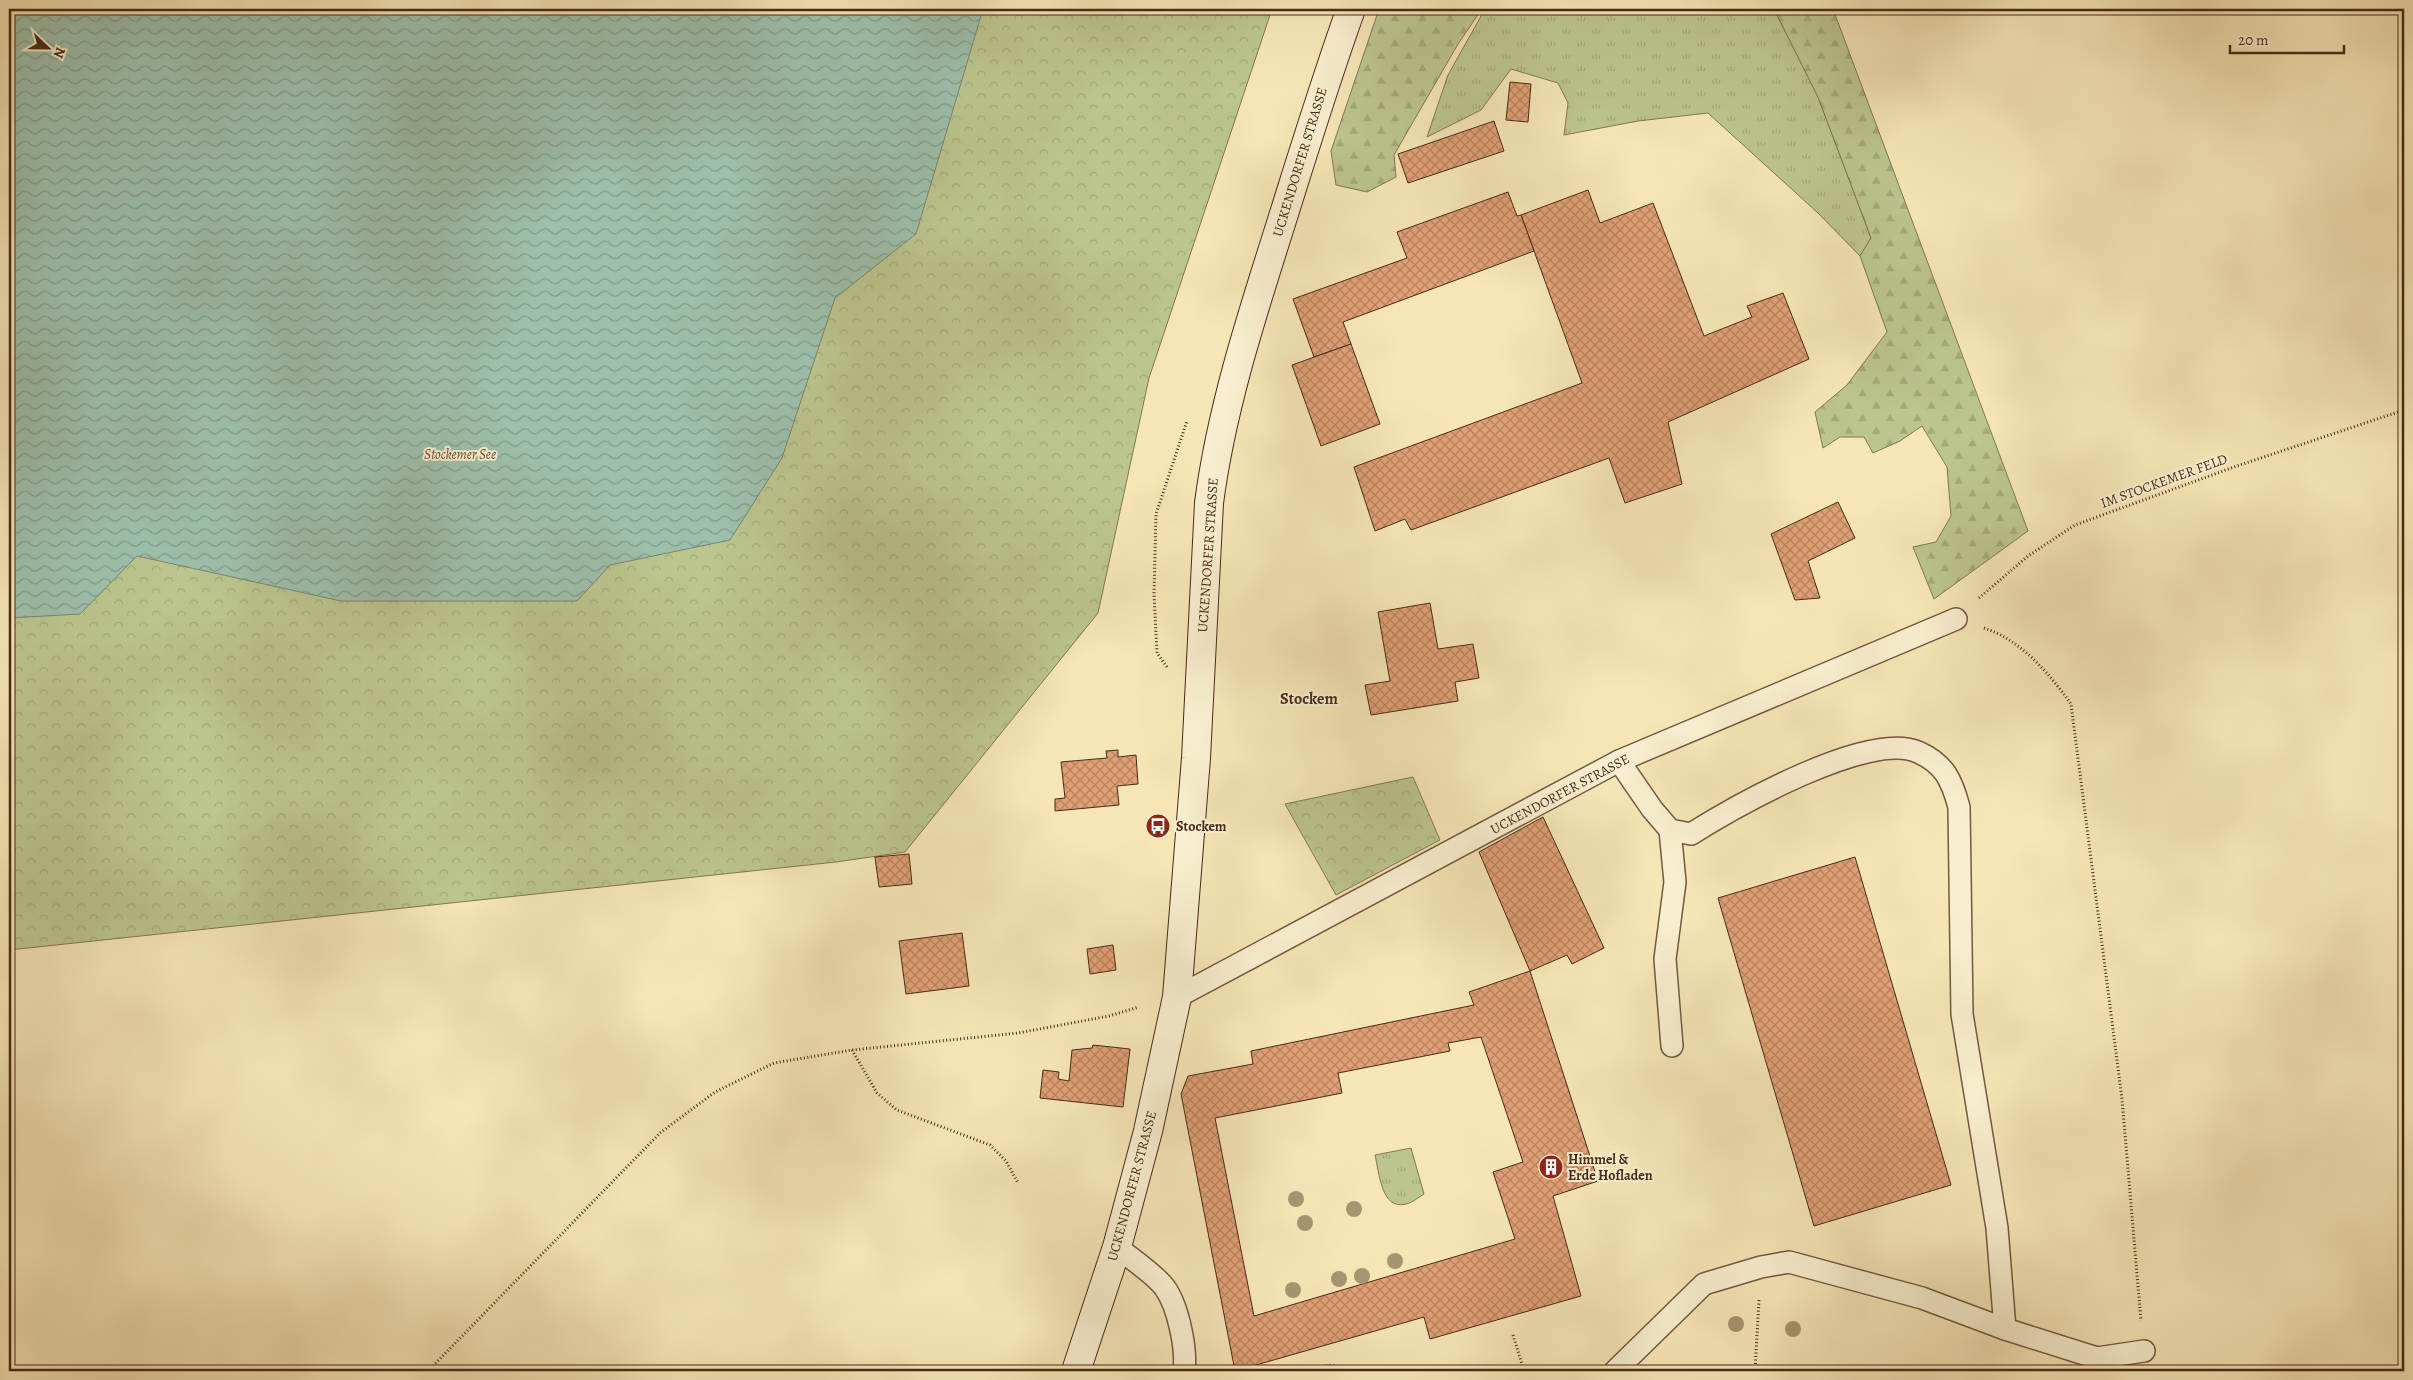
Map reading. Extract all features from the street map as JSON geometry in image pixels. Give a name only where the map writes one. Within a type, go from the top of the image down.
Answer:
[{"type":"main road","name":"UCKENDORFER STRASSE","points":[[1076,1371],[1117,1247],[1148,1132],[1176,997],[1196,758],[1212,476],[1235,369],[1330,68],[1351,9]]},
{"type":"lane","name":"UCKENDORFER STRASSE","points":[[1176,997],[1619,761],[1956,619]]},
{"type":"lane","points":[[1670,830],[1691,834],[1763,794],[1835,761],[1889,748],[1917,751],[1935,762],[1952,782],[1959,808],[1962,1014],[1997,1228],[2005,1329]]},
{"type":"lane","points":[[1619,761],[1652,809],[1670,830],[1675,882],[1665,959],[1672,1046]]},
{"type":"lane","points":[[1117,1247],[1165,1288],[1176,1314],[1183,1343],[1184,1371]]},
{"type":"lane","points":[[1615,1371],[1704,1284],[1760,1267],[1789,1262],[1922,1298],[2005,1329],[2097,1358],[2144,1351]]},
{"type":"path","name":"IM STOCKEMER FELD","points":[[1956,619],[2028,556],[2075,525],[2234,467],[2404,410]]},
{"type":"path","points":[[1956,619],[1992,631],[2026,652],[2053,678],[2071,704],[2122,1099],[2144,1351]]},
{"type":"path","points":[[428,1371],[660,1132],[715,1092],[774,1063],[852,1050],[1018,1032],[1109,1016],[1176,997]]},
{"type":"path","points":[[852,1050],[877,1093],[897,1110],[990,1145],[1006,1161],[1018,1183]]},
{"type":"path","points":[[1755,1371],[1760,1267]]},
{"type":"path","points":[[1513,1335],[1524,1371]]},
{"type":"path","points":[[1295,1371],[1332,1365],[1344,1371]]},
{"type":"green space","name":"Stockemer See","points":[[9,9],[1272,9],[1149,378],[1098,613],[905,852],[836,862],[9,950]]},
{"type":"green space","points":[[1379,9],[1482,9],[1458,44],[1394,155],[1396,177],[1367,192],[1336,185],[1331,151]]},
{"type":"green space","points":[[1485,9],[1774,9],[1818,97],[1871,238],[1860,256],[1818,213],[1708,113],[1638,121],[1564,135],[1568,103],[1558,83],[1511,69],[1481,110],[1427,137],[1448,75]]},
{"type":"green space","points":[[1774,9],[1833,9],[2028,531],[1934,599],[1913,547],[1936,542],[1951,516],[1947,467],[1922,426],[1900,441],[1873,453],[1864,437],[1840,437],[1823,448],[1815,412],[1847,385],[1887,332],[1860,256],[1871,238],[1818,97]]},
{"type":"green space","points":[[1413,777],[1440,840],[1336,895],[1285,804]]},
{"type":"green space","points":[[1411,1148],[1424,1194],[1413,1201],[1398,1205],[1391,1202],[1386,1196],[1375,1155]]},
{"type":"water","name":"Stockemer See","points":[[9,9],[983,9],[916,234],[835,298],[782,458],[730,540],[610,565],[577,601],[341,601],[137,556],[80,614],[9,618]]},
{"type":"building","points":[[1510,82],[1531,84],[1528,122],[1506,120]]},
{"type":"building","points":[[1494,121],[1504,151],[1408,183],[1398,154]]},
{"type":"building","points":[[1588,190],[1600,223],[1653,203],[1704,336],[1752,317],[1747,306],[1783,293],[1809,359],[1668,422],[1682,484],[1625,503],[1609,458],[1411,530],[1405,519],[1375,531],[1354,467],[1582,383],[1521,215]]},
{"type":"building","points":[[1508,192],[1517,216],[1521,215],[1534,251],[1343,322],[1351,344],[1314,357],[1293,299],[1407,258],[1397,232]]},
{"type":"building","points":[[1351,344],[1380,424],[1321,446],[1292,365]]},
{"type":"building","points":[[1838,502],[1855,538],[1808,561],[1820,598],[1795,600],[1771,534]]},
{"type":"building","points":[[1430,603],[1438,649],[1473,644],[1479,678],[1455,682],[1458,701],[1371,715],[1365,685],[1390,681],[1378,612]]},
{"type":"building","points":[[1118,750],[1118,757],[1136,755],[1138,784],[1117,786],[1119,805],[1055,811],[1055,799],[1065,798],[1061,762],[1107,758],[1106,751]]},
{"type":"building","points":[[1543,817],[1604,948],[1572,964],[1567,955],[1530,971],[1479,852]]},
{"type":"building","points":[[909,854],[912,884],[879,887],[875,857]]},
{"type":"building","points":[[1855,857],[1951,1185],[1814,1226],[1718,898]]},
{"type":"building","points":[[962,933],[969,986],[906,994],[899,941]]},
{"type":"building","points":[[1113,945],[1116,970],[1090,974],[1087,949]]},
{"type":"building","name":"Himmel & Erde Hofladen","points":[[1530,971],[1598,1181],[1553,1196],[1581,1296],[1430,1339],[1424,1317],[1235,1371],[1181,1094],[1188,1076],[1253,1064],[1251,1051],[1474,1005],[1469,992]],"holes":[[[1481,1037],[1523,1162],[1493,1172],[1515,1239],[1254,1316],[1215,1118],[1342,1093],[1338,1073],[1450,1051],[1448,1043]]]},
{"type":"building","points":[[1093,1045],[1130,1049],[1123,1107],[1040,1098],[1043,1070],[1059,1072],[1058,1079],[1069,1081],[1072,1050],[1092,1048]]},
{"type":"place","name":"Stockem","points":[[1158,826]]},
{"type":"place","name":"Himmel & Erde Hofladen","points":[[1551,1167]]},
{"type":"district","name":"Stockem","points":[[1309,699]]}]
